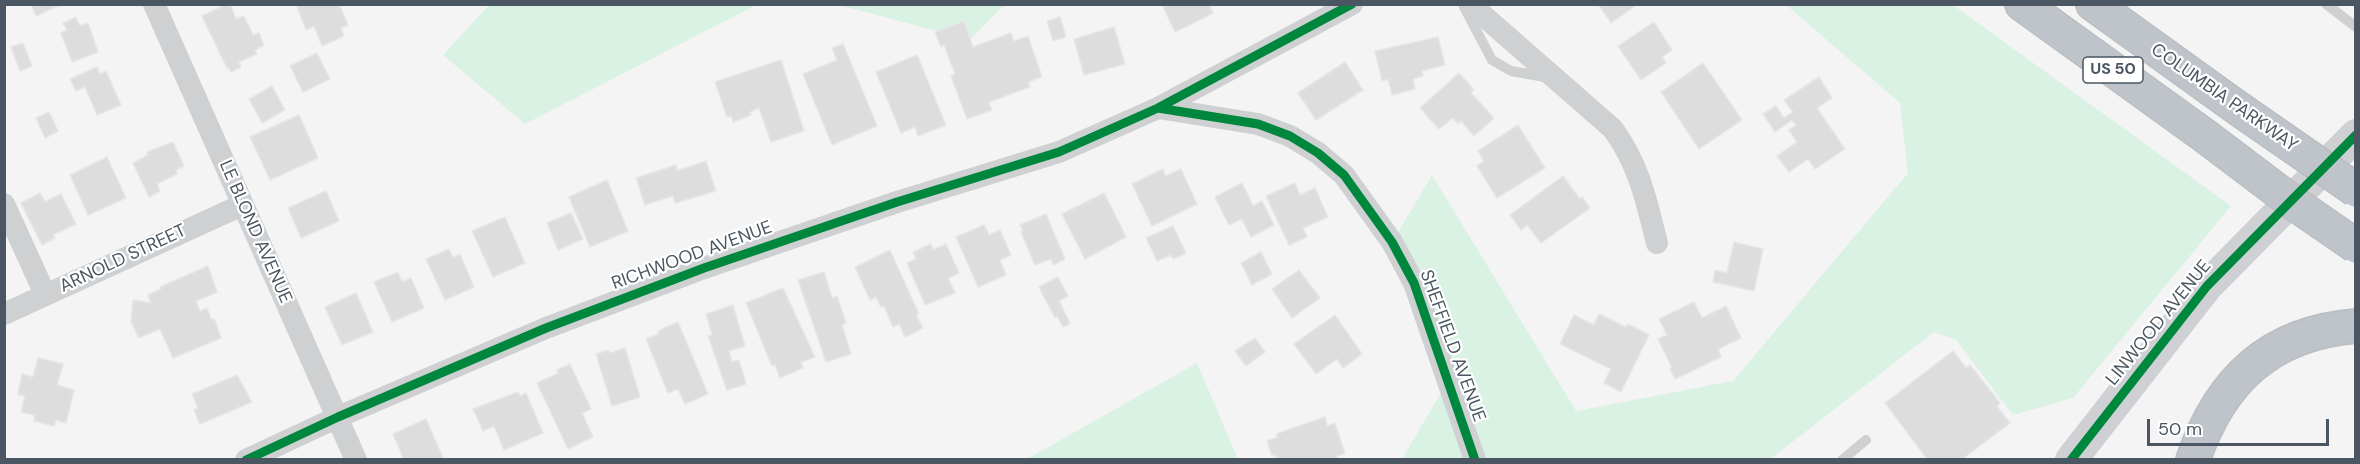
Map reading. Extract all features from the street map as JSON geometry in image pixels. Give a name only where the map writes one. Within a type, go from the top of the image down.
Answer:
[{"type":"highway","name":"US 50","points":[[2022,4],[2355,246]]},
{"type":"highway","name":"COLUMBIA PARKWAY","points":[[2093,4],[2355,190]]},
{"type":"highway","points":[[2193,459],[2203,429],[2220,400],[2242,374],[2269,353],[2299,338],[2331,328],[2355,326]]},
{"type":"street","name":"LE BLOND AVENUE","points":[[154,4],[356,459]]},
{"type":"street","name":"RICHWOOD AVENUE","points":[[246,459],[546,328],[704,268],[897,202],[1059,152],[1158,108],[1352,4]]},
{"type":"street","points":[[1470,4],[1613,129],[1626,147],[1639,174],[1657,243]]},
{"type":"street","name":"SHEFFIELD AVENUE","points":[[1158,108],[1258,124],[1290,136],[1318,153],[1344,175],[1392,242],[1414,283],[1475,459]]},
{"type":"street","name":"LINWOOD AVENUE","points":[[2071,459],[2207,286],[2355,135]]},
{"type":"street","points":[[4,204],[45,294]]},
{"type":"street","name":"ARNOLD STREET","points":[[4,314],[242,205]]},
{"type":"lane","points":[[1462,4],[1492,60],[1511,71],[1554,78]]},
{"type":"lane","points":[[2326,4],[2355,27]]},
{"type":"lane","points":[[1842,459],[1866,440]]},
{"type":"green space","points":[[1785,4],[1953,5],[2231,206],[2073,398],[2013,415],[1956,340],[1934,332],[1769,460],[1402,459],[1448,381],[1392,242],[1432,175],[1576,411],[1733,381],[1908,173],[1900,103]]},
{"type":"green space","points":[[489,5],[756,5],[525,124],[443,55]]},
{"type":"green space","points":[[839,5],[1004,5],[970,40]]},
{"type":"green space","points":[[1197,363],[1238,459],[1027,459]]},
{"type":"building","points":[[31,4],[62,4],[36,16]]},
{"type":"building","points":[[230,4],[236,19],[244,16],[253,35],[259,33],[264,45],[255,50],[257,54],[239,62],[241,67],[231,72],[202,16]]},
{"type":"building","points":[[296,4],[339,4],[348,25],[341,28],[344,36],[322,46],[314,26],[306,30]]},
{"type":"building","points":[[1162,4],[1209,4],[1213,13],[1175,32]]},
{"type":"building","points":[[1598,4],[1638,4],[1611,23]]},
{"type":"building","points":[[76,17],[80,26],[88,23],[98,52],[72,62],[61,33],[67,30],[63,23]]},
{"type":"building","points":[[1060,17],[1066,37],[1053,41],[1047,21]]},
{"type":"building","points":[[964,21],[973,47],[1011,33],[1014,41],[1028,36],[1042,77],[1028,82],[1030,87],[989,102],[992,110],[967,119],[951,76],[955,74],[944,45],[941,47],[935,32]]},
{"type":"building","points":[[1654,22],[1672,50],[1662,57],[1666,63],[1641,80],[1618,46]]},
{"type":"building","points":[[1114,27],[1125,64],[1084,75],[1074,39]]},
{"type":"building","points":[[1438,37],[1445,65],[1422,71],[1423,76],[1413,79],[1415,89],[1392,95],[1388,79],[1382,81],[1375,51]]},
{"type":"building","points":[[23,43],[32,66],[20,71],[11,47]]},
{"type":"building","points":[[843,44],[877,126],[832,145],[803,74],[837,60],[832,48]]},
{"type":"building","points":[[317,53],[330,79],[303,92],[290,66]]},
{"type":"building","points":[[917,55],[946,125],[918,136],[915,127],[901,133],[876,72]]},
{"type":"building","points":[[781,60],[804,131],[771,142],[759,108],[750,112],[751,115],[733,122],[731,116],[727,117],[715,82]]},
{"type":"building","points":[[1345,62],[1363,90],[1316,120],[1298,93]]},
{"type":"building","points":[[1703,63],[1742,120],[1699,149],[1661,92]]},
{"type":"building","points":[[97,67],[100,74],[106,71],[121,105],[97,115],[85,87],[76,91],[70,79]]},
{"type":"building","points":[[1459,73],[1474,90],[1471,93],[1494,118],[1474,136],[1461,121],[1458,124],[1453,118],[1439,129],[1420,108]]},
{"type":"building","points":[[1819,77],[1832,98],[1817,108],[1845,149],[1815,169],[1808,159],[1789,172],[1777,156],[1797,142],[1789,130],[1796,125],[1792,120],[1775,132],[1763,114],[1776,106],[1784,118],[1793,112],[1784,100]]},
{"type":"building","points":[[272,86],[285,110],[262,123],[249,99]]},
{"type":"building","points":[[49,112],[58,131],[45,138],[36,118]]},
{"type":"building","points":[[299,115],[318,158],[270,180],[250,137]]},
{"type":"building","points":[[1518,125],[1545,168],[1497,198],[1477,166],[1484,161],[1478,151]]},
{"type":"building","points":[[173,142],[184,166],[176,170],[177,174],[157,184],[160,191],[149,197],[133,163],[148,155],[147,152]]},
{"type":"building","points":[[107,157],[126,198],[88,215],[70,175]]},
{"type":"building","points":[[706,161],[716,191],[675,203],[673,196],[645,205],[636,178],[676,165],[677,171]]},
{"type":"building","points":[[1163,169],[1166,176],[1181,169],[1197,204],[1152,226],[1132,184]]},
{"type":"building","points":[[1563,176],[1580,199],[1582,197],[1590,208],[1541,243],[1527,225],[1521,230],[1510,215]]},
{"type":"building","points":[[607,180],[628,231],[590,247],[569,197]]},
{"type":"building","points":[[1242,183],[1253,206],[1262,201],[1274,225],[1251,237],[1242,219],[1229,225],[1215,197]]},
{"type":"building","points":[[1295,183],[1300,195],[1315,188],[1328,217],[1303,228],[1307,237],[1289,245],[1266,196]]},
{"type":"building","points":[[326,191],[339,221],[301,238],[288,208]]},
{"type":"building","points":[[40,193],[45,202],[61,194],[76,224],[53,235],[55,238],[42,245],[21,203]]},
{"type":"building","points":[[1104,193],[1126,237],[1085,259],[1062,214]]},
{"type":"building","points":[[571,213],[583,239],[558,250],[547,223]]},
{"type":"building","points":[[1046,214],[1065,259],[1053,265],[1051,259],[1035,265],[1020,225]]},
{"type":"building","points":[[505,217],[525,263],[493,277],[472,231]]},
{"type":"building","points":[[984,225],[989,235],[1000,230],[1011,255],[1000,260],[1006,275],[978,287],[956,237]]},
{"type":"building","points":[[1173,226],[1186,253],[1173,259],[1171,255],[1157,261],[1146,238]]},
{"type":"building","points":[[1734,242],[1763,249],[1754,291],[1713,282],[1715,270],[1727,273]]},
{"type":"building","points":[[931,244],[933,250],[946,244],[959,273],[948,278],[955,293],[925,305],[907,263],[916,259],[913,252]]},
{"type":"building","points":[[449,249],[453,258],[460,254],[474,287],[445,300],[426,259]]},
{"type":"building","points":[[890,250],[923,328],[905,337],[899,324],[893,327],[884,306],[881,307],[876,297],[870,300],[855,267]]},
{"type":"building","points":[[1261,252],[1272,274],[1252,285],[1241,263]]},
{"type":"building","points":[[208,266],[217,292],[196,301],[200,311],[207,308],[211,319],[215,320],[221,338],[173,358],[160,329],[139,338],[131,321],[133,300],[151,303],[148,295],[161,289],[160,287]]},
{"type":"building","points":[[1299,270],[1320,298],[1292,318],[1272,289]]},
{"type":"building","points":[[398,272],[402,282],[411,278],[424,308],[392,322],[374,282]]},
{"type":"building","points":[[824,272],[832,298],[837,296],[846,323],[842,325],[851,354],[826,362],[798,280]]},
{"type":"building","points":[[1058,277],[1068,296],[1059,301],[1070,323],[1063,327],[1057,316],[1055,318],[1039,287]]},
{"type":"building","points":[[783,288],[815,357],[801,362],[803,368],[780,378],[775,365],[772,366],[746,303]]},
{"type":"building","points":[[356,293],[373,332],[342,345],[325,307]]},
{"type":"building","points":[[1694,302],[1702,318],[1726,306],[1741,338],[1718,349],[1721,357],[1675,379],[1658,339],[1667,335],[1659,319]]},
{"type":"building","points":[[733,305],[745,346],[729,351],[732,362],[739,360],[746,384],[727,390],[708,336],[712,335],[706,314]]},
{"type":"building","points":[[1599,314],[1626,327],[1628,324],[1649,335],[1621,392],[1604,383],[1611,369],[1560,344],[1574,315],[1594,325]]},
{"type":"building","points":[[1335,315],[1362,354],[1343,368],[1337,359],[1316,374],[1294,344]]},
{"type":"building","points":[[678,322],[708,394],[685,404],[678,389],[668,393],[646,339]]},
{"type":"building","points":[[1255,338],[1265,352],[1246,366],[1235,351]]},
{"type":"building","points":[[625,348],[640,397],[612,406],[596,354],[609,350],[610,353]]},
{"type":"building","points":[[1953,351],[1966,368],[1970,365],[2000,403],[1997,406],[2010,423],[1961,460],[1928,460],[1885,403]]},
{"type":"building","points":[[38,358],[63,364],[57,385],[74,390],[66,423],[56,420],[54,426],[34,421],[35,415],[21,412],[25,396],[18,394],[22,374],[33,377]]},
{"type":"building","points":[[570,364],[591,409],[582,413],[593,437],[568,449],[537,383],[559,373],[557,370]]},
{"type":"building","points":[[237,375],[252,402],[200,424],[194,410],[198,408],[192,394]]},
{"type":"building","points":[[518,392],[520,396],[526,393],[543,433],[504,450],[494,426],[483,431],[473,409]]},
{"type":"building","points":[[1325,417],[1327,426],[1335,423],[1345,454],[1337,456],[1338,460],[1277,460],[1276,455],[1272,456],[1267,441],[1278,437],[1276,434]]},
{"type":"building","points":[[426,419],[444,460],[404,460],[393,434]]},
{"type":"cycle path","points":[[246,460],[338,417],[546,328],[704,268],[897,202],[1059,152],[1158,108],[1352,4]]},
{"type":"cycle path","points":[[1158,108],[1258,124],[1290,136],[1318,153],[1344,175],[1392,242],[1414,283],[1475,460]]},
{"type":"cycle path","points":[[2071,460],[2207,286],[2356,135]]}]
